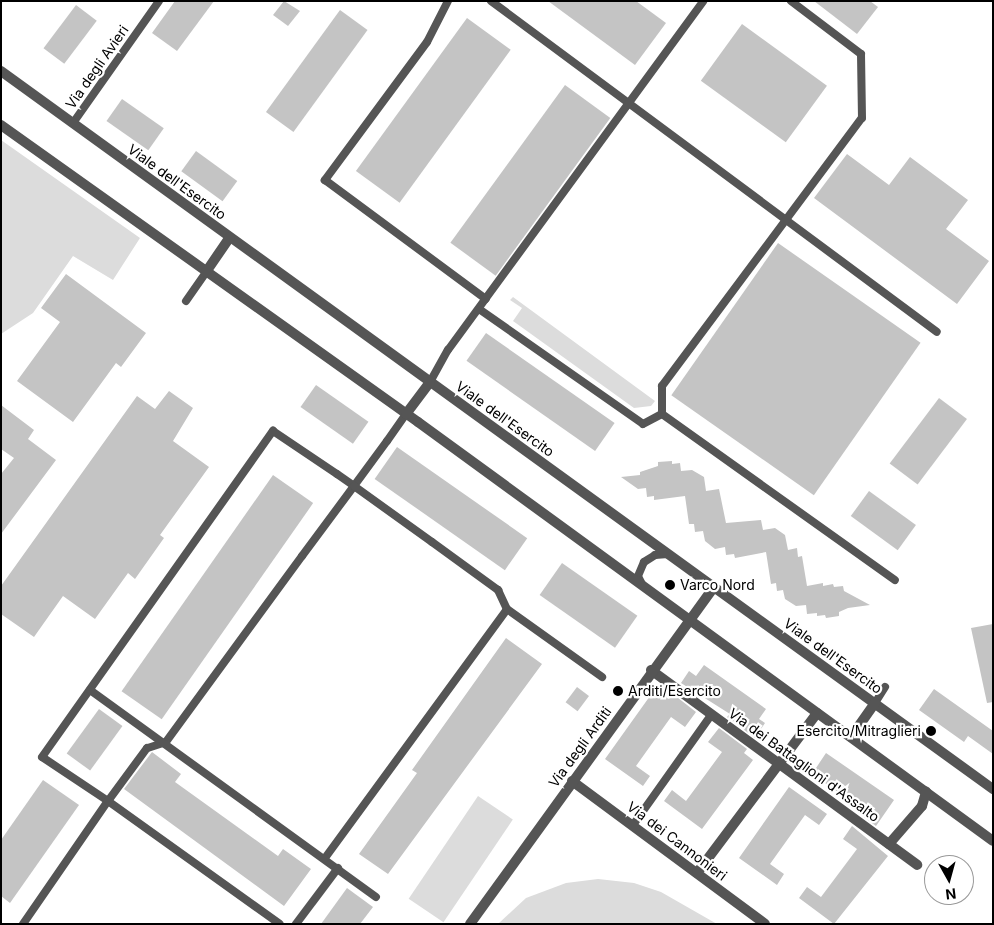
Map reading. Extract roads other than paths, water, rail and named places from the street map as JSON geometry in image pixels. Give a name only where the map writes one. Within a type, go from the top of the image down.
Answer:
[{"type":"street","name":"Viale dell'Esercito","points":[[1,71],[993,788]]},
{"type":"street","points":[[1,125],[406,414],[687,621],[993,841]]},
{"type":"street","points":[[206,272],[230,237]]},
{"type":"street","points":[[406,414],[430,382]]},
{"type":"street","name":"Via degli Arditi","points":[[470,924],[651,670],[714,587]]},
{"type":"street","name":"Via dei Battaglioni d'Assalto","points":[[651,670],[917,865]]},
{"type":"street","points":[[850,737],[875,703]]},
{"type":"street","points":[[697,873],[817,713]]},
{"type":"street","name":"Via dei Cannonieri","points":[[572,781],[766,924]]},
{"type":"street","points":[[889,844],[922,806],[926,792]]},
{"type":"lane","name":"Via degli Avieri","points":[[73,123],[159,1]]},
{"type":"lane","points":[[448,1],[427,42],[325,180],[486,299]]},
{"type":"lane","points":[[491,1],[938,332]]},
{"type":"lane","points":[[430,382],[486,299],[703,1]]},
{"type":"lane","points":[[662,414],[662,386],[862,118],[862,54],[792,1]]},
{"type":"lane","points":[[186,301],[206,272]]},
{"type":"lane","points":[[479,309],[643,424],[662,414]]},
{"type":"lane","points":[[23,924],[147,748],[166,742],[406,414]]},
{"type":"lane","points":[[662,414],[895,580]]},
{"type":"lane","points":[[280,924],[108,801],[42,757],[273,431],[354,486],[498,590],[507,609],[602,677]]},
{"type":"lane","points":[[644,589],[638,576],[644,562],[655,555],[668,554]]},
{"type":"lane","points":[[325,858],[507,609]]},
{"type":"lane","points":[[875,703],[885,687]]},
{"type":"lane","points":[[90,690],[166,742],[376,897]]},
{"type":"lane","points":[[633,825],[712,714]]},
{"type":"lane","points":[[296,924],[338,868]]},
{"type":"place","name":"Varco Nord","points":[[670,585]]},
{"type":"place","name":"Arditi/Esercito","points":[[618,691]]},
{"type":"place","name":"Esercito/Mitraglieri","points":[[931,731]]}]
